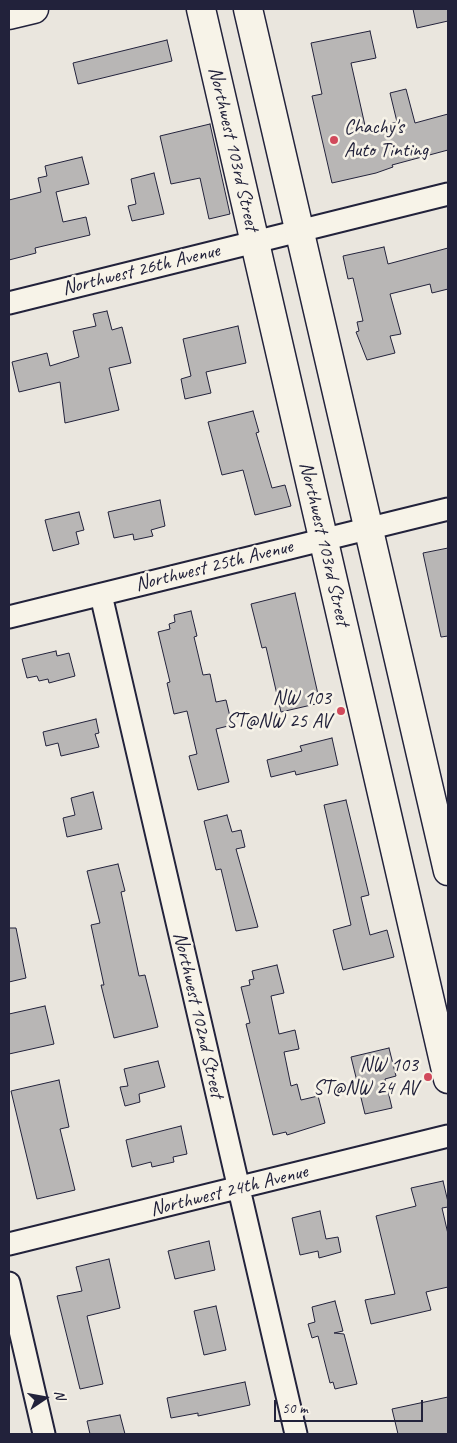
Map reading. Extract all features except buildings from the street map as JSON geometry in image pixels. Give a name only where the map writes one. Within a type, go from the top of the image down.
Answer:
[{"type":"main road","points":[[9,15],[34,9]]},
{"type":"main road","name":"Northwest 103rd Street","points":[[201,9],[448,1078]]},
{"type":"main road","points":[[248,9],[370,527],[448,871]]},
{"type":"street","name":"Northwest 26th Avenue","points":[[9,303],[448,194]]},
{"type":"street","name":"Northwest 25th Avenue","points":[[9,617],[323,538],[448,509]]},
{"type":"street","name":"Northwest 102nd Street","points":[[101,595],[296,1434]]},
{"type":"street","name":"Northwest 24th Avenue","points":[[9,1244],[239,1189],[448,1136]]},
{"type":"street","points":[[9,1283],[44,1434]]},
{"type":"place","name":"Chachy's Auto Tinting","points":[[334,140]]},
{"type":"place","name":"NW 103 ST@NW 25 AV","points":[[341,711]]},
{"type":"place","name":"NW 103 ST@NW 24 AV","points":[[428,1077]]}]
